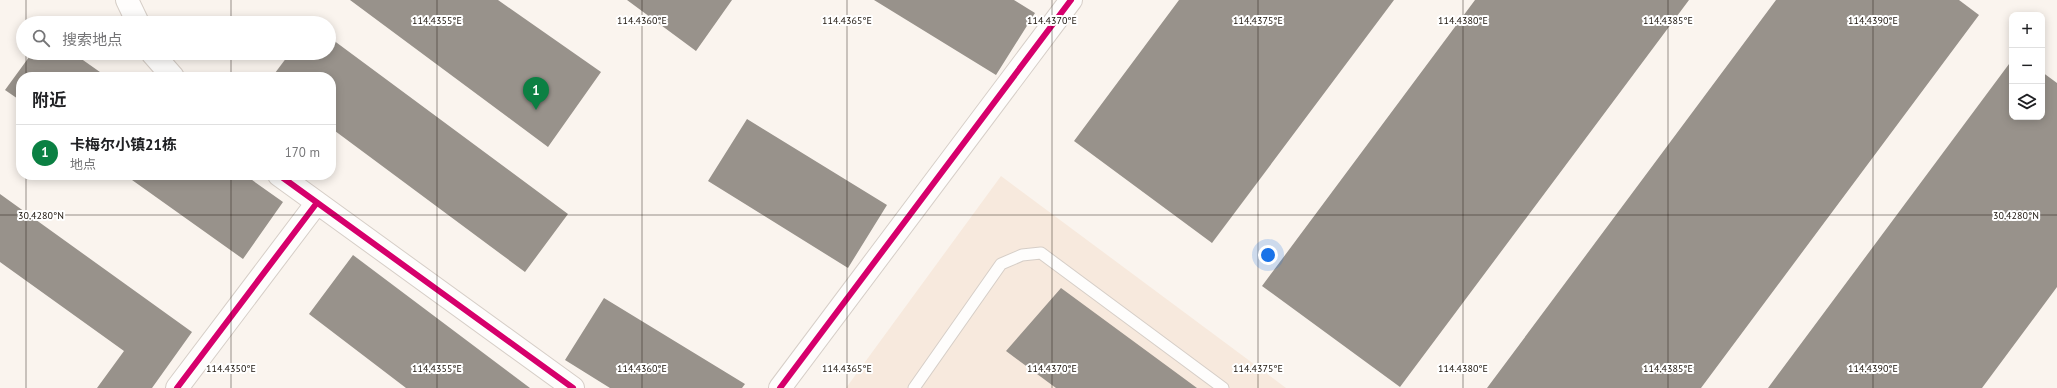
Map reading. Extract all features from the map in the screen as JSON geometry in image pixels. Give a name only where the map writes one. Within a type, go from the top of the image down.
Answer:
[{"type":"street","points":[[127,0],[135,16]]},
{"type":"street","points":[[780,388],[1071,0]]},
{"type":"street","points":[[158,60],[169,72]]},
{"type":"street","points":[[285,180],[316,204],[573,388]]},
{"type":"street","points":[[177,388],[316,204]]},
{"type":"lane","points":[[914,388],[1001,264],[1022,255],[1041,253],[1223,388]]},
{"type":"shaded area","points":[[1001,176],[1286,388],[846,388]]},
{"type":"building","points":[[350,0],[498,0],[601,72],[548,147]]},
{"type":"building","points":[[627,0],[732,0],[696,51]]},
{"type":"building","points":[[874,0],[1014,0],[1035,13],[996,75]]},
{"type":"building","points":[[1179,0],[1394,0],[1212,243],[1074,141]]},
{"type":"building","points":[[1475,0],[1689,0],[1400,387],[1262,286]]},
{"type":"building","points":[[1776,0],[1959,0],[1979,15],[1701,388],[1487,388]]},
{"type":"building","points":[[336,42],[568,214],[525,272],[336,132],[336,72],[276,72],[285,60],[336,60]]},
{"type":"building","points":[[27,60],[83,60],[100,72],[18,72]]},
{"type":"building","points":[[2009,64],[2009,120],[2045,120],[2045,74],[2057,83],[2057,287],[1982,388],[1768,388]]},
{"type":"building","points":[[16,75],[16,98],[5,90]]},
{"type":"building","points":[[747,119],[887,205],[848,268],[708,181]]},
{"type":"building","points":[[132,180],[252,180],[283,202],[243,259]]},
{"type":"building","points":[[0,194],[192,332],[152,388],[97,388],[124,351],[0,262]]},
{"type":"building","points":[[353,255],[530,388],[406,388],[309,314]]},
{"type":"building","points":[[1061,288],[1197,388],[1056,388],[1006,351]]},
{"type":"building","points":[[604,298],[745,384],[742,388],[610,388],[565,360]]},
{"type":"cycle path","points":[[780,388],[1071,0]]},
{"type":"cycle path","points":[[286,180],[573,388]]},
{"type":"cycle path","points":[[177,388],[316,204]]},
{"type":"place","name":"卡梅尔小镇21栋","points":[[536,110]]}]
